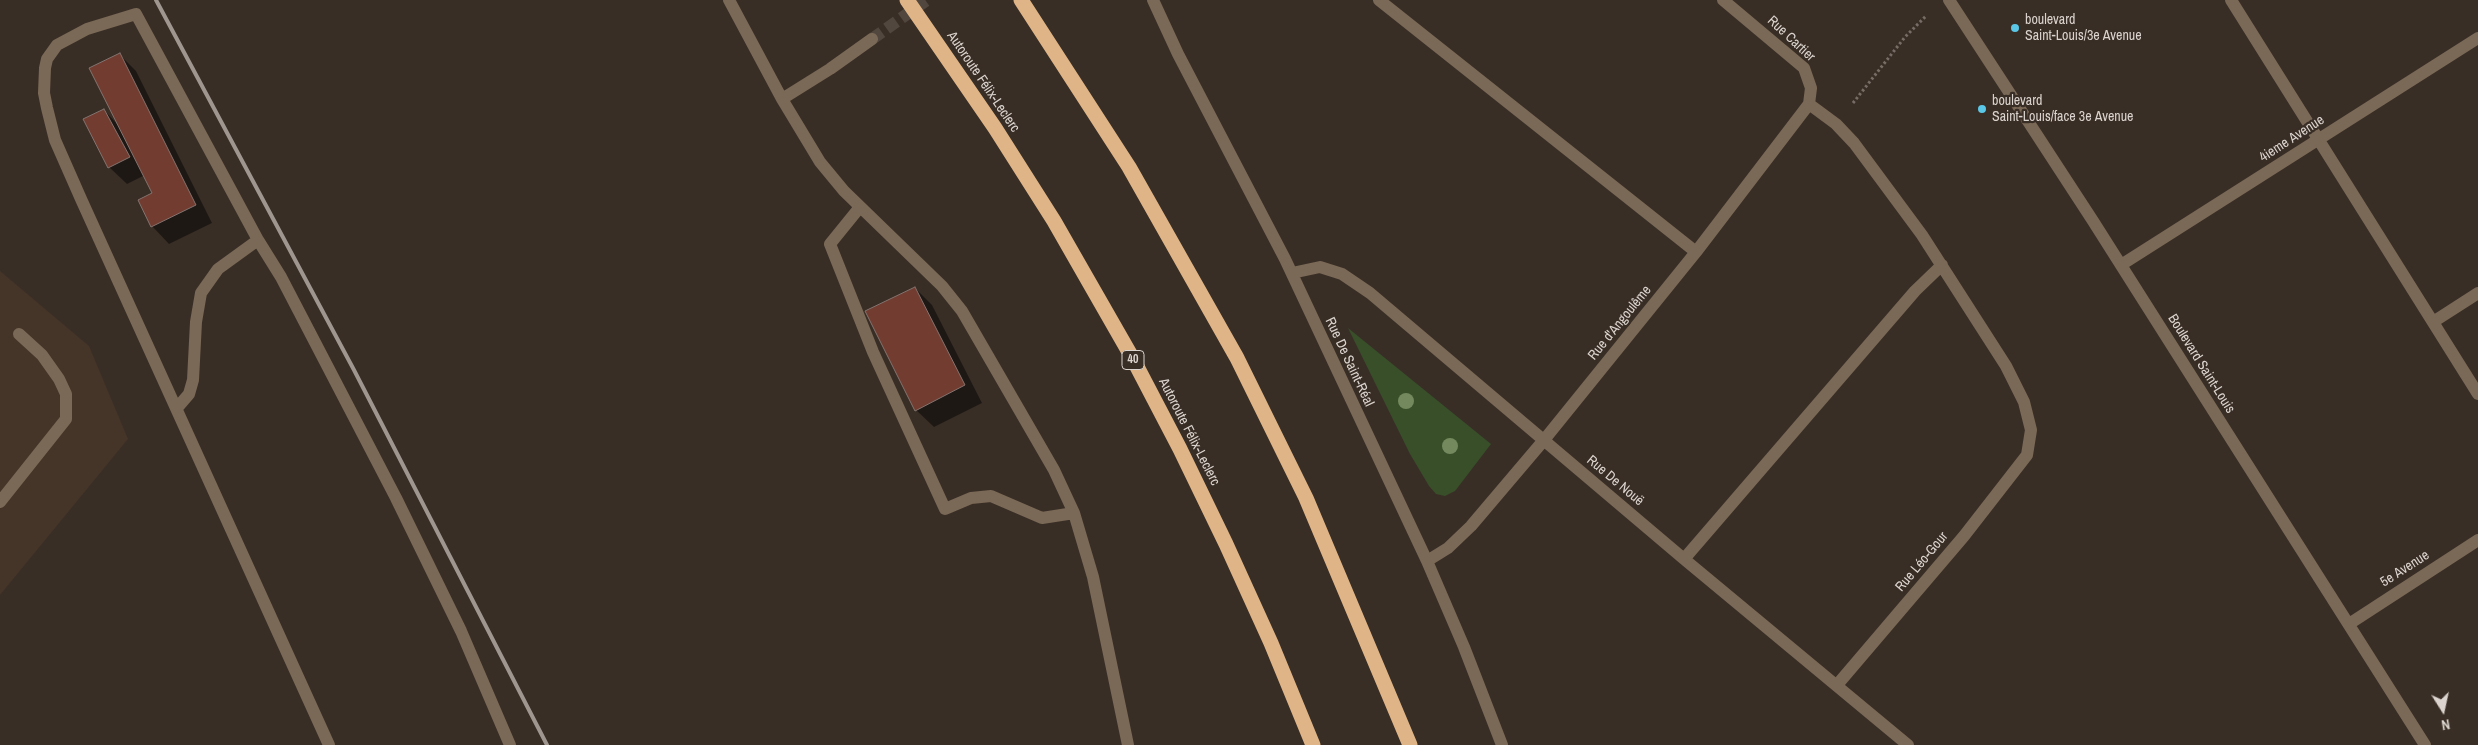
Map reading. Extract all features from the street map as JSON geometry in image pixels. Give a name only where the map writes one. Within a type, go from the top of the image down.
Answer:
[{"type":"highway","name":"Autoroute Félix-Leclerc","points":[[907,0],[995,128],[1054,221],[1133,359],[1180,449],[1226,544],[1271,643],[1313,745]]},
{"type":"highway","points":[[1021,0],[1129,167],[1237,358],[1306,498],[1410,745]]},
{"type":"street","points":[[729,0],[782,99],[820,162],[860,207],[929,272],[962,311],[1050,462],[1074,513],[1104,621],[1128,745]]},
{"type":"street","name":"Rue De Saint-Réal","points":[[1152,0],[1292,273],[1426,561],[1464,647],[1502,745]]},
{"type":"street","points":[[1379,0],[1696,252]]},
{"type":"street","name":"Rue Cartier","points":[[1723,0],[1804,68],[1810,85],[1809,104]]},
{"type":"street","name":"Boulevard Saint-Louis","points":[[1949,0],[2121,265],[2425,745]]},
{"type":"street","points":[[2231,0],[2478,394]]},
{"type":"street","points":[[329,745],[56,140],[44,93],[43,80],[47,59],[57,46],[87,29],[136,14],[258,240],[281,277],[396,498],[461,631],[510,745]]},
{"type":"street","name":"4ieme Avenue","points":[[2121,265],[2478,38]]},
{"type":"street","points":[[782,99],[830,69],[872,39]]},
{"type":"street","points":[[1684,559],[1915,291],[1942,265],[1866,157],[1836,124],[1809,104]]},
{"type":"street","name":"Rue d'Angoulême","points":[[1426,561],[1448,548],[1465,532],[1544,440],[1696,252],[1809,104]]},
{"type":"street","points":[[860,207],[830,244],[869,344],[945,509],[971,498],[991,496],[1042,518],[1074,513]]},
{"type":"street","points":[[177,408],[189,394],[194,380],[196,322],[201,293],[218,269],[258,240]]},
{"type":"street","name":"Rue Léo-Gour","points":[[1837,685],[1964,536],[2027,455],[2031,430],[2021,394],[1942,265]]},
{"type":"street","name":"Rue De Nouë","points":[[1292,273],[1320,267],[1342,274],[1360,286],[1908,745]]},
{"type":"street","points":[[2433,322],[2478,293]]},
{"type":"street","points":[[0,502],[66,419],[66,394],[59,379],[42,355],[18,334]]},
{"type":"street","name":"5e Avenue","points":[[2349,624],[2478,540]]},
{"type":"path","points":[[1850,106],[1905,37],[1929,13]]},
{"type":"shaded area","points":[[0,271],[89,346],[128,439],[0,595]]},
{"type":"green space","points":[[1348,328],[1491,444],[1455,491],[1445,496],[1436,494],[1429,486],[1410,454]]},
{"type":"building","points":[[120,53],[196,205],[151,227],[138,200],[152,193],[89,68]]},
{"type":"building","points":[[104,109],[130,157],[108,168],[83,119]]},
{"type":"building","points":[[915,287],[965,385],[915,411],[865,311]]},
{"type":"tunnel","points":[[872,39],[927,0]]},
{"type":"railway","points":[[156,0],[354,370],[547,745]]},
{"type":"place","name":"boulevard Saint-Louis/3e Avenue","points":[[2015,28]]},
{"type":"place","name":"boulevard Saint-Louis/face 3e Avenue","points":[[1982,109]]}]
